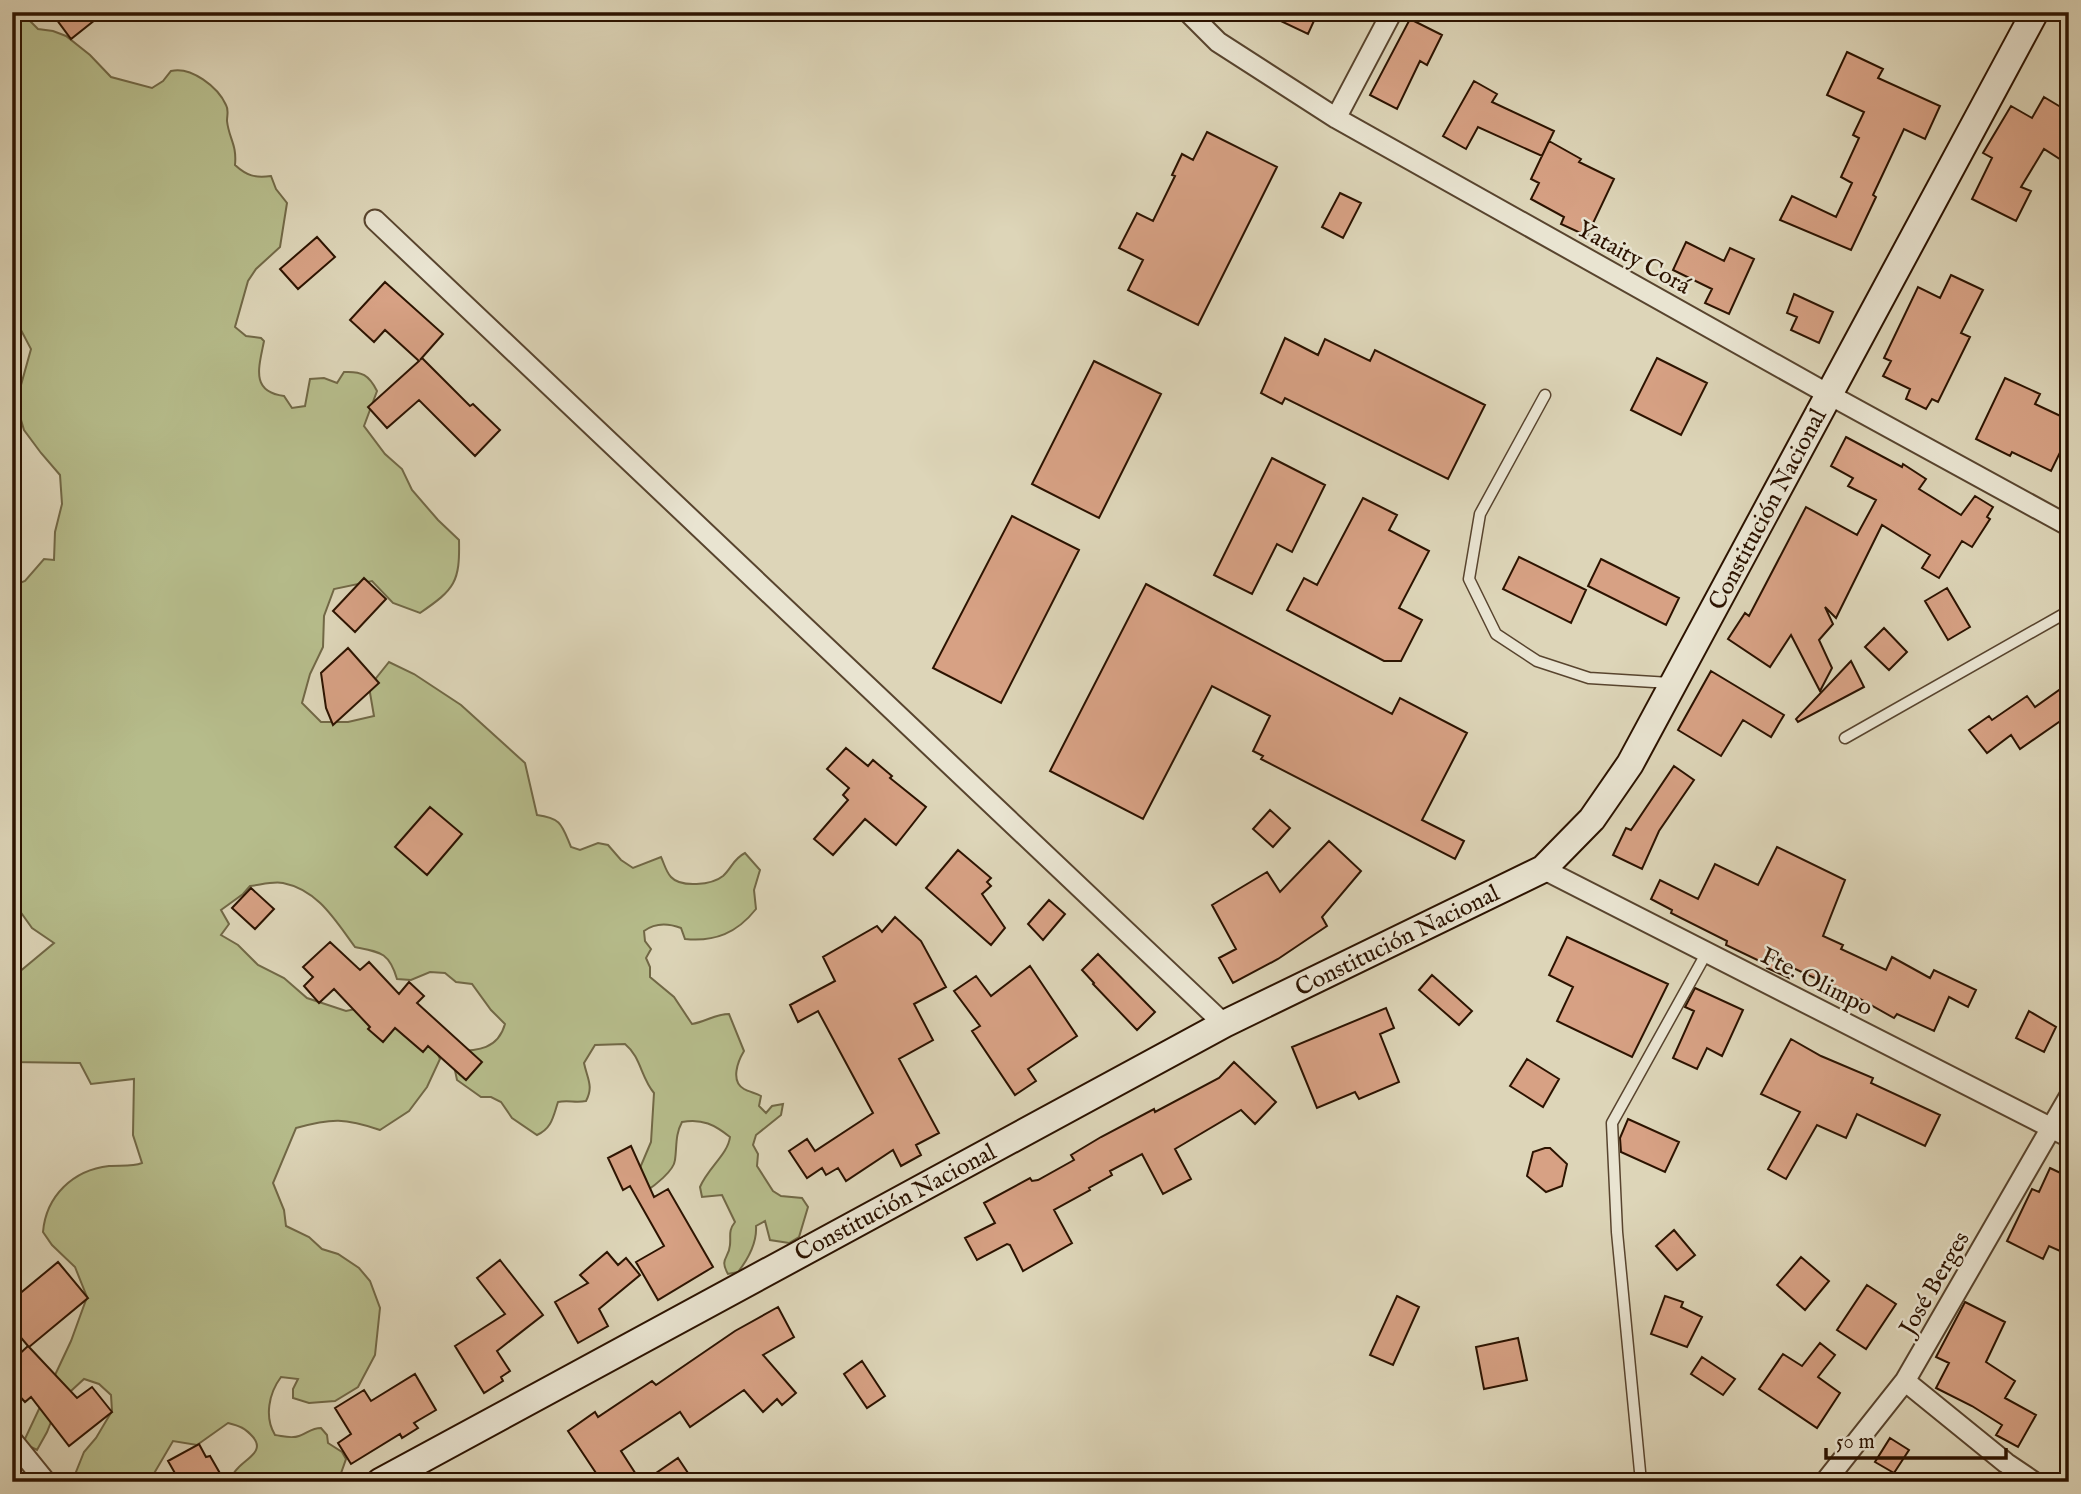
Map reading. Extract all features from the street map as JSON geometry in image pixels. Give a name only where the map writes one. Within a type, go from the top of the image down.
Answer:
[{"type":"street","name":"Yataity Corá","points":[[1188,12],[1218,41],[1336,118],[2069,526]]},
{"type":"street","points":[[1336,118],[1392,12]]},
{"type":"street","name":"Constitución Nacional","points":[[380,1482],[1224,1024],[1543,869],[1592,819],[1630,764],[2035,12]]},
{"type":"street","points":[[375,220],[1224,1024]]},
{"type":"street","name":"Fte. Olimpo","points":[[1543,869],[2060,1132]]},
{"type":"street","name":"José Berges","points":[[1825,1482],[1905,1381],[2060,1132],[2069,1097]]},
{"type":"street","points":[[1905,1381],[2006,1463],[2034,1482]]},
{"type":"street","points":[[12,1440],[46,1482]]},
{"type":"lane","points":[[1545,395],[1480,513],[1469,579],[1496,634],[1537,661],[1589,678],[1674,683]]},
{"type":"lane","points":[[1845,738],[2069,611]]},
{"type":"lane","points":[[1641,1482],[1617,1232],[1612,1123],[1707,952]]},
{"type":"green space","points":[[12,12],[35,12],[24,15],[38,29],[66,36],[90,55],[111,77],[152,88],[163,81],[171,71],[179,70],[203,79],[217,91],[227,109],[235,165],[252,175],[271,176],[276,189],[287,203],[280,247],[256,269],[248,281],[235,327],[246,336],[264,341],[259,369],[261,384],[273,394],[284,396],[292,408],[305,406],[310,379],[324,378],[337,383],[344,372],[360,373],[368,378],[377,391],[364,426],[385,454],[402,469],[412,490],[459,540],[458,566],[453,583],[441,597],[420,613],[393,603],[372,581],[334,589],[324,616],[323,647],[310,674],[302,703],[321,722],[348,722],[374,716],[369,687],[389,662],[414,674],[461,705],[525,763],[537,815],[552,818],[560,824],[571,847],[580,850],[598,843],[608,845],[621,860],[633,868],[661,857],[671,877],[689,884],[718,879],[745,853],[760,870],[754,890],[756,909],[733,930],[716,937],[696,940],[685,939],[681,928],[671,925],[662,924],[644,931],[645,941],[651,949],[646,958],[650,977],[674,997],[692,1024],[729,1014],[744,1051],[736,1071],[737,1081],[746,1090],[761,1096],[759,1106],[766,1113],[772,1106],[783,1104],[781,1115],[756,1135],[753,1145],[758,1154],[757,1166],[773,1191],[781,1196],[802,1198],[808,1207],[799,1237],[789,1243],[770,1240],[765,1221],[756,1226],[753,1244],[742,1267],[738,1272],[728,1274],[724,1261],[735,1222],[722,1195],[702,1197],[700,1187],[726,1149],[730,1137],[708,1124],[682,1122],[677,1136],[674,1164],[663,1178],[645,1192],[634,1182],[651,1142],[654,1093],[634,1055],[625,1044],[595,1045],[584,1063],[590,1086],[586,1101],[558,1102],[549,1125],[537,1135],[512,1118],[501,1102],[491,1097],[481,1097],[457,1080],[453,1061],[455,1051],[472,1050],[492,1044],[505,1024],[472,984],[456,982],[445,973],[430,972],[411,980],[397,979],[387,958],[377,952],[355,947],[316,899],[283,883],[250,886],[221,910],[229,924],[221,935],[238,945],[258,965],[284,978],[307,998],[346,1011],[374,1005],[428,1032],[440,1059],[427,1087],[409,1111],[380,1130],[338,1121],[319,1122],[296,1128],[273,1183],[284,1210],[286,1226],[359,1268],[370,1281],[380,1308],[375,1355],[358,1387],[335,1401],[309,1403],[293,1398],[293,1389],[298,1379],[281,1377],[273,1390],[269,1413],[275,1435],[296,1437],[321,1428],[327,1435],[328,1443],[342,1452],[346,1459],[340,1476],[325,1482],[302,1481],[280,1473],[261,1482],[228,1482],[257,1446],[247,1431],[228,1423],[197,1445],[173,1441],[149,1482],[72,1482],[84,1452],[112,1411],[111,1395],[99,1384],[84,1379],[59,1402],[37,1450],[23,1443],[71,1341],[87,1297],[75,1267],[52,1245],[43,1232],[50,1207],[64,1187],[84,1173],[109,1166],[142,1163],[133,1135],[134,1079],[91,1084],[80,1063],[12,1062],[12,978],[54,943],[32,928],[12,900],[12,586],[25,581],[44,559],[54,560],[55,532],[62,504],[60,475],[24,430],[16,403],[31,349],[12,313]]},
{"type":"building","points":[[51,12],[105,12],[71,39]]},
{"type":"building","points":[[1262,12],[1318,12],[1308,34]]},
{"type":"building","points":[[1410,19],[1442,35],[1427,65],[1420,61],[1397,109],[1370,95]]},
{"type":"building","points":[[1847,52],[1883,69],[1878,78],[1940,106],[1925,139],[1904,129],[1851,250],[1780,220],[1792,196],[1836,217],[1852,183],[1841,177],[1859,138],[1853,135],[1864,112],[1827,95]]},
{"type":"building","points":[[1474,81],[1497,94],[1492,102],[1554,131],[1542,156],[1478,127],[1466,149],[1443,136]]},
{"type":"building","points":[[2044,97],[2069,112],[2069,165],[2044,149],[2021,187],[2031,191],[2016,221],[1972,199],[1992,158],[1983,153],[2011,106],[2032,118]]},
{"type":"building","points":[[1207,132],[1277,167],[1198,325],[1128,290],[1143,260],[1119,248],[1137,213],[1153,221],[1175,176],[1172,175],[1182,154],[1193,160]]},
{"type":"building","points":[[1549,141],[1581,159],[1579,162],[1614,179],[1587,236],[1561,224],[1564,217],[1531,199],[1539,183],[1531,179]]},
{"type":"building","points":[[1340,193],[1361,203],[1343,238],[1322,227]]},
{"type":"building","points":[[317,237],[335,257],[298,289],[280,269]]},
{"type":"building","points":[[1686,242],[1724,261],[1730,248],[1754,259],[1729,314],[1705,303],[1712,289],[1673,270]]},
{"type":"building","points":[[1951,275],[1983,290],[1961,333],[1970,337],[1938,402],[1932,399],[1926,409],[1906,399],[1910,389],[1883,376],[1891,361],[1884,358],[1918,287],[1940,298]]},
{"type":"building","points":[[385,282],[443,334],[420,360],[422,358],[470,406],[473,404],[500,430],[475,456],[419,400],[387,428],[368,407],[419,361],[385,330],[374,342],[350,320]]},
{"type":"building","points":[[1794,294],[1833,312],[1819,343],[1791,330],[1797,317],[1787,313]]},
{"type":"building","points":[[1285,338],[1318,355],[1325,339],[1370,361],[1375,350],[1485,405],[1448,479],[1285,398],[1282,404],[1261,393]]},
{"type":"building","points":[[1657,358],[1707,383],[1681,435],[1631,410]]},
{"type":"building","points":[[1094,361],[1161,394],[1099,518],[1032,484]]},
{"type":"building","points":[[2005,378],[2040,394],[2035,404],[2069,420],[2069,434],[2051,471],[2012,452],[2010,456],[1976,439]]},
{"type":"building","points":[[1846,437],[1902,467],[1903,464],[1926,479],[1919,489],[1961,515],[1975,496],[1993,507],[1987,517],[1990,519],[1972,547],[1962,541],[1939,578],[1922,568],[1930,555],[1882,525],[1836,618],[1825,607],[1833,624],[1819,640],[1832,668],[1820,691],[1791,635],[1770,667],[1728,639],[1745,613],[1749,616],[1806,507],[1857,535],[1876,500],[1848,486],[1853,478],[1831,466]]},
{"type":"building","points":[[1272,458],[1325,485],[1292,552],[1277,544],[1252,594],[1214,575]]},
{"type":"building","points":[[1363,498],[1397,515],[1389,530],[1429,551],[1399,608],[1422,620],[1401,661],[1384,661],[1287,610],[1304,578],[1317,585]]},
{"type":"building","points":[[1012,516],[1079,550],[1001,703],[933,668]]},
{"type":"building","points":[[1519,557],[1586,590],[1571,623],[1503,589]]},
{"type":"building","points":[[1601,559],[1679,598],[1666,625],[1588,586]]},
{"type":"building","points":[[364,578],[386,599],[355,632],[333,611]]},
{"type":"building","points":[[1146,584],[1392,714],[1400,698],[1467,733],[1422,820],[1464,841],[1455,859],[1261,759],[1263,756],[1253,751],[1270,716],[1212,686],[1143,819],[1050,771]]},
{"type":"building","points":[[1947,588],[1970,627],[1948,640],[1925,601]]},
{"type":"building","points":[[1884,628],[1907,652],[1889,670],[1865,647]]},
{"type":"building","points":[[348,648],[379,683],[333,725],[326,708],[321,673]]},
{"type":"building","points":[[1851,661],[1864,687],[1798,722],[1796,719]]},
{"type":"building","points":[[1711,671],[1784,715],[1771,737],[1743,720],[1721,756],[1678,730]]},
{"type":"building","points":[[2069,683],[2069,715],[2020,749],[2011,735],[1987,753],[1969,730],[1989,716],[1992,720],[2027,696],[2035,707]]},
{"type":"building","points":[[846,748],[868,766],[873,760],[892,776],[890,778],[926,807],[896,845],[865,819],[833,855],[814,839],[848,800],[843,795],[849,788],[827,769]]},
{"type":"building","points":[[1674,766],[1694,780],[1659,831],[1642,869],[1613,855],[1626,828],[1631,830]]},
{"type":"building","points":[[430,807],[462,834],[427,875],[395,847]]},
{"type":"building","points":[[1270,810],[1290,828],[1273,847],[1253,829]]},
{"type":"building","points":[[1329,841],[1361,871],[1322,917],[1327,926],[1278,959],[1233,983],[1219,958],[1236,949],[1212,905],[1267,872],[1280,892]]},
{"type":"building","points":[[1777,847],[1845,880],[1823,936],[1843,945],[1841,949],[1886,970],[1892,957],[1930,978],[1934,970],[1976,990],[1968,1007],[1949,997],[1934,1031],[1897,1014],[1894,1018],[1789,966],[1789,978],[1767,968],[1768,965],[1726,945],[1727,941],[1671,913],[1672,910],[1651,899],[1660,880],[1698,899],[1715,864],[1758,885]]},
{"type":"building","points":[[958,850],[991,878],[987,882],[991,886],[982,894],[1005,928],[991,945],[926,888]]},
{"type":"building","points":[[251,888],[274,909],[255,929],[232,908]]},
{"type":"building","points":[[1049,900],[1065,914],[1043,940],[1028,924]]},
{"type":"building","points":[[895,917],[921,941],[946,987],[914,1004],[933,1040],[899,1059],[939,1133],[916,1145],[921,1155],[901,1166],[893,1150],[846,1181],[838,1168],[826,1175],[822,1168],[807,1178],[789,1151],[807,1139],[815,1151],[873,1113],[818,1011],[798,1022],[790,1005],[835,981],[823,957],[877,926],[882,932]]},
{"type":"building","points":[[1567,937],[1668,984],[1632,1057],[1557,1021],[1573,987],[1549,975]]},
{"type":"building","points":[[330,942],[360,970],[369,962],[399,994],[409,982],[424,996],[417,1003],[482,1062],[466,1080],[428,1046],[423,1052],[395,1028],[383,1042],[368,1029],[370,1027],[334,989],[319,1003],[304,986],[313,977],[303,967]]},
{"type":"building","points":[[1098,954],[1155,1012],[1137,1030],[1082,970]]},
{"type":"building","points":[[1030,966],[1077,1036],[1028,1069],[1036,1081],[1015,1095],[972,1031],[980,1026],[954,991],[976,976],[991,996]]},
{"type":"building","points":[[1432,975],[1472,1011],[1459,1025],[1419,990]]},
{"type":"building","points":[[1695,988],[1743,1010],[1722,1056],[1707,1048],[1697,1069],[1673,1058],[1694,1011],[1685,1007]]},
{"type":"building","points":[[1386,1008],[1394,1028],[1380,1034],[1399,1082],[1359,1099],[1355,1092],[1317,1108],[1292,1047]]},
{"type":"building","points":[[2029,1011],[2056,1027],[2044,1052],[2016,1038]]},
{"type":"building","points":[[1791,1039],[1821,1056],[1873,1078],[1871,1083],[1940,1115],[1925,1146],[1857,1114],[1846,1138],[1817,1125],[1786,1179],[1768,1169],[1800,1112],[1761,1094]]},
{"type":"building","points":[[1527,1059],[1559,1079],[1543,1107],[1510,1086]]},
{"type":"building","points":[[1234,1062],[1276,1102],[1255,1124],[1241,1110],[1175,1149],[1191,1179],[1163,1194],[1142,1154],[1110,1171],[1112,1175],[1054,1210],[1072,1243],[1023,1271],[1007,1244],[977,1260],[965,1238],[995,1223],[984,1203],[1030,1178],[1032,1181],[1038,1180],[1074,1160],[1071,1155],[1154,1109],[1155,1112],[1219,1078]]},
{"type":"building","points":[[1628,1119],[1679,1142],[1665,1172],[1621,1152],[1620,1138]]},
{"type":"building","points":[[631,1146],[654,1197],[668,1189],[713,1267],[658,1300],[636,1262],[664,1246],[630,1186],[623,1190],[608,1158]]},
{"type":"building","points":[[1550,1148],[1567,1164],[1562,1186],[1546,1192],[1527,1176],[1533,1152]]},
{"type":"building","points":[[2050,1168],[2069,1177],[2069,1255],[2049,1246],[2043,1259],[2007,1241],[2032,1189],[2039,1192]]},
{"type":"building","points":[[1674,1230],[1695,1255],[1677,1270],[1656,1246]]},
{"type":"building","points":[[607,1252],[618,1265],[626,1258],[640,1275],[599,1309],[608,1326],[578,1343],[555,1302],[588,1283],[580,1275]]},
{"type":"building","points":[[1801,1257],[1829,1281],[1805,1310],[1777,1285]]},
{"type":"building","points":[[500,1260],[543,1315],[497,1351],[510,1371],[501,1377],[503,1381],[484,1393],[455,1346],[505,1314],[477,1278]]},
{"type":"building","points":[[58,1262],[88,1298],[29,1347],[77,1398],[92,1387],[112,1412],[69,1446],[31,1397],[25,1402],[12,1388],[12,1361],[28,1346],[12,1327],[12,1300]]},
{"type":"building","points":[[1867,1285],[1896,1304],[1866,1349],[1837,1330]]},
{"type":"building","points":[[1397,1296],[1419,1307],[1393,1365],[1370,1355]]},
{"type":"building","points":[[1665,1296],[1683,1302],[1681,1307],[1702,1317],[1687,1347],[1651,1334]]},
{"type":"building","points":[[1965,1302],[2005,1322],[1986,1362],[2015,1381],[2005,1398],[2036,1415],[2018,1447],[1996,1435],[2002,1425],[1936,1388],[1949,1363],[1936,1357]]},
{"type":"building","points":[[778,1307],[794,1337],[763,1355],[796,1393],[782,1405],[777,1399],[763,1412],[744,1390],[690,1427],[680,1412],[621,1451],[641,1482],[602,1482],[568,1431],[595,1412],[598,1417],[652,1381],[656,1385],[735,1331]]},
{"type":"building","points":[[1518,1338],[1527,1380],[1484,1389],[1476,1347]]},
{"type":"building","points":[[1820,1343],[1835,1355],[1818,1377],[1840,1393],[1817,1428],[1759,1389],[1783,1354],[1802,1366]]},
{"type":"building","points":[[1702,1357],[1735,1379],[1723,1395],[1691,1374]]},
{"type":"building","points":[[862,1361],[885,1396],[867,1408],[844,1374]]},
{"type":"building","points":[[415,1374],[436,1410],[414,1423],[418,1428],[402,1438],[400,1434],[351,1464],[338,1443],[351,1434],[335,1408],[364,1390],[371,1401]]},
{"type":"building","points":[[1890,1438],[1909,1450],[1894,1473],[1875,1462]]},
{"type":"building","points":[[199,1444],[206,1457],[210,1456],[225,1482],[180,1482],[168,1461]]},
{"type":"building","points":[[678,1458],[694,1482],[643,1482]]}]
